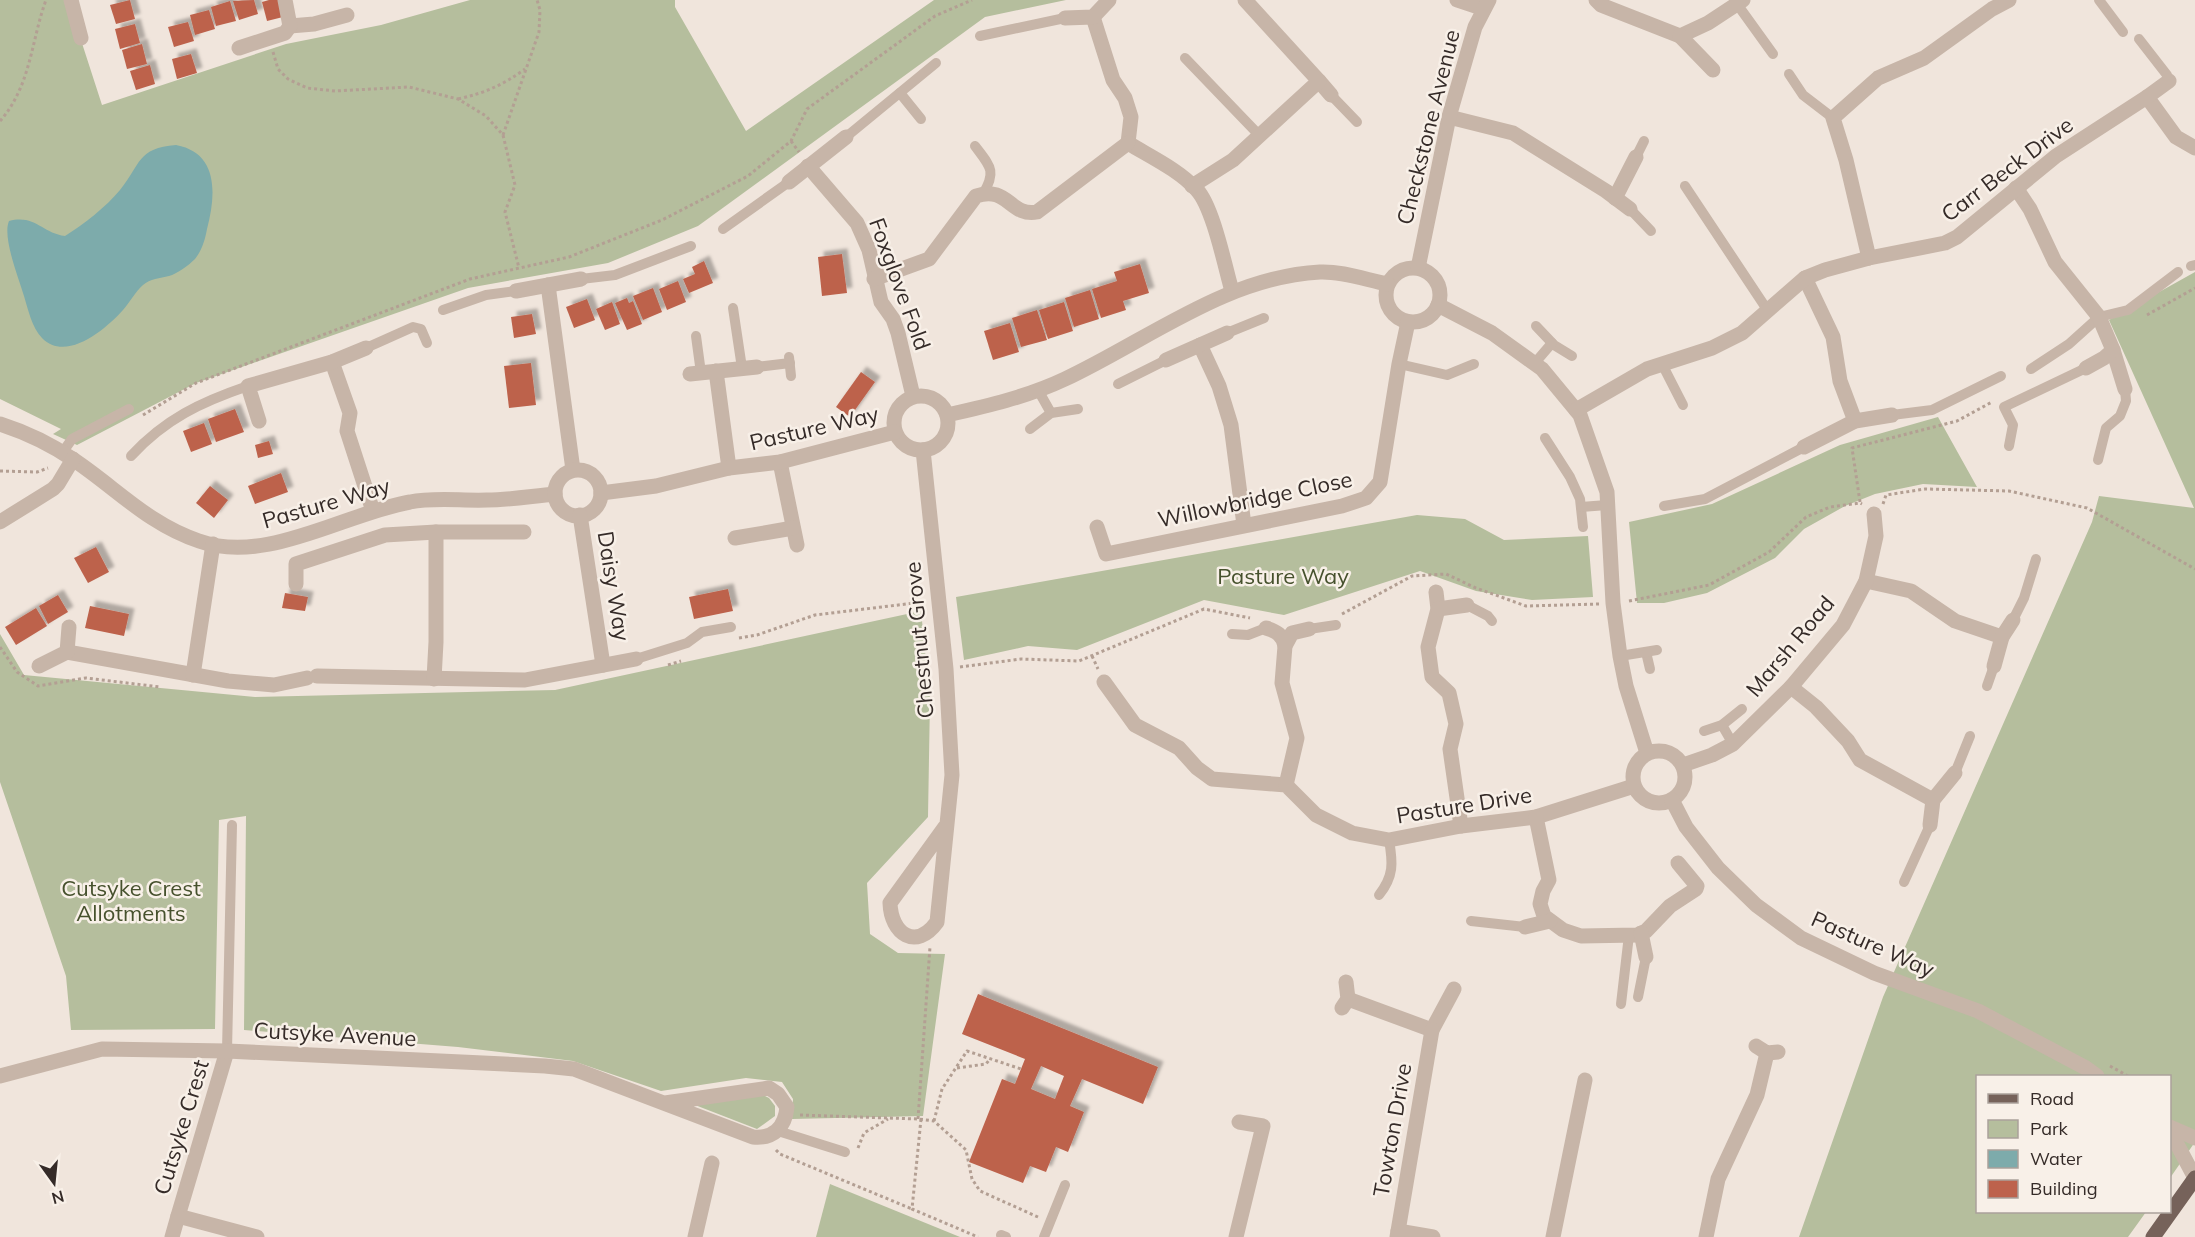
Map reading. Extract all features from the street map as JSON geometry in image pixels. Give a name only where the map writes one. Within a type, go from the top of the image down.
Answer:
[{"type":"main road","points":[[2171,1211],[2195,1178]]},
{"type":"main road","points":[[2152,1237],[2169,1213]]},
{"type":"street","points":[[239,48],[285,33],[290,26],[285,0]]},
{"type":"street","points":[[1065,18],[1093,17],[1109,0]]},
{"type":"street","points":[[1245,0],[1331,95]]},
{"type":"street","points":[[1456,0],[1487,4]]},
{"type":"street","points":[[1596,0],[1601,5],[1680,36],[1713,70]]},
{"type":"street","points":[[1869,258],[1846,160],[1833,118],[1878,78],[1924,58],[1992,9],[2009,0]]},
{"type":"street","points":[[75,1],[81,38]]},
{"type":"street","points":[[1680,36],[1708,23],[1740,2]]},
{"type":"street","name":"Checkstone Avenue","points":[[1418,268],[1449,117],[1475,27],[1487,4]]},
{"type":"street","points":[[290,26],[314,24],[347,15]]},
{"type":"street","points":[[874,279],[929,259],[976,196],[1000,195],[1019,210],[1029,214],[1037,212],[1128,143],[1131,117],[1125,98],[1113,80],[1093,17]]},
{"type":"street","points":[[1192,186],[1233,160],[1319,81]]},
{"type":"street","name":"Carr Beck Drive","points":[[1576,410],[1634,376],[1662,364],[1712,348],[1742,333],[1805,278],[1869,258],[1946,243],[1957,237],[2056,156],[2169,81]]},
{"type":"street","points":[[2147,97],[2176,137],[2195,148]]},
{"type":"street","points":[[1449,117],[1513,133],[1630,209]]},
{"type":"street","points":[[789,182],[846,137]]},
{"type":"street","points":[[1128,143],[1160,162],[1199,192],[1209,213],[1232,291]]},
{"type":"street","points":[[1615,198],[1636,157]]},
{"type":"street","name":"Foxglove Fold","points":[[808,166],[857,223],[869,250],[880,302],[893,320],[898,333],[913,396]]},
{"type":"street","points":[[2016,188],[2030,209],[2055,262],[2099,317],[2113,350],[2125,389]]},
{"type":"street","points":[[1418,268],[1432,275],[1437,282],[1440,298],[1438,305],[1430,317],[1423,321],[1408,322],[1394,315],[1389,308],[1386,300],[1388,284],[1400,271],[1418,268]]},
{"type":"street","points":[[947,415],[1010,401],[1064,380],[1232,291],[1267,281],[1323,272],[1388,284]]},
{"type":"street","points":[[1805,278],[1833,337],[1840,381],[1855,421]]},
{"type":"street","points":[[516,291],[581,279]]},
{"type":"street","points":[[548,285],[573,470]]},
{"type":"street","points":[[1438,305],[1492,333],[1542,369],[1580,415],[1607,492],[1613,603],[1620,656],[1626,686],[1647,753]]},
{"type":"street","name":"Willowbridge Close","points":[[1097,527],[1106,554],[1342,506],[1366,498],[1380,482],[1408,322]]},
{"type":"street","points":[[1166,360],[1227,333]]},
{"type":"street","points":[[1200,345],[1219,386],[1231,425],[1244,525]]},
{"type":"street","points":[[259,421],[248,386],[332,362],[366,348]]},
{"type":"street","points":[[2086,368],[2113,350]]},
{"type":"street","points":[[332,362],[350,412],[347,431],[373,511]]},
{"type":"street","points":[[729,468],[702,373],[750,367]]},
{"type":"street","points":[[913,396],[929,397],[938,401],[947,415],[948,423],[944,437],[938,444],[923,450],[905,446],[895,432],[894,416],[904,401],[913,396]]},
{"type":"street","points":[[1804,447],[1855,421],[1892,415]]},
{"type":"street","name":"Pasture Way","points":[[0,424],[67,456],[157,523],[200,542],[246,549],[288,540],[373,511],[412,501],[491,500],[555,494]]},
{"type":"street","name":"Pasture Way","points":[[601,493],[656,486],[729,468],[780,462],[895,432]]},
{"type":"street","name":"Chestnut Grove","points":[[923,450],[946,669],[952,775],[937,922],[932,928],[915,937],[909,937],[902,933],[890,914],[890,903],[945,827]]},
{"type":"street","points":[[0,522],[53,489],[58,484],[67,456]]},
{"type":"street","points":[[780,462],[797,545]]},
{"type":"street","points":[[573,470],[587,472],[594,476],[601,493],[593,510],[580,515],[567,513],[561,508],[555,494],[562,476],[573,470]]},
{"type":"street","name":"Marsh Road","points":[[1683,765],[1712,755],[1733,744],[1791,687],[1843,625],[1866,581],[1876,536],[1875,510]]},
{"type":"street","name":"Daisy Way","points":[[580,515],[603,665]]},
{"type":"street","points":[[735,538],[793,528]]},
{"type":"street","points":[[296,584],[296,564],[385,535],[436,532],[524,532]]},
{"type":"street","points":[[434,679],[436,532]]},
{"type":"street","points":[[193,675],[213,544]]},
{"type":"street","points":[[1866,581],[1911,591],[1956,621],[2002,637]]},
{"type":"street","points":[[1436,592],[1438,609],[1428,647],[1432,677],[1449,693],[1456,724],[1450,749],[1461,826]]},
{"type":"street","points":[[1438,609],[1467,605]]},
{"type":"street","points":[[1994,666],[2002,637],[2013,620]]},
{"type":"street","points":[[39,666],[67,651],[69,627]]},
{"type":"street","points":[[1266,628],[1275,630],[1281,636],[1285,646]]},
{"type":"street","points":[[1104,682],[1135,725],[1179,748],[1197,768],[1212,779],[1286,785],[1297,738],[1282,682],[1285,646],[1292,633],[1309,629]]},
{"type":"street","name":"Daisy Way","points":[[67,651],[228,681],[274,685],[312,677],[525,680],[636,659]]},
{"type":"street","points":[[1791,687],[1816,706],[1866,765],[1934,800]]},
{"type":"street","points":[[1666,751],[1677,757],[1683,765],[1686,777],[1684,786],[1681,793],[1672,800],[1658,804],[1648,801],[1639,795],[1634,786],[1632,777],[1634,767],[1647,753],[1666,751]]},
{"type":"street","points":[[1930,825],[1934,800],[1955,773]]},
{"type":"street","name":"Pasture Drive","points":[[1286,785],[1316,815],[1352,832],[1389,840],[1461,826],[1536,817],[1634,786]]},
{"type":"street","name":"Pasture Way","points":[[1672,800],[1686,827],[1718,867],[1756,905],[1801,938],[1874,973],[1978,1011],[2086,1068],[2095,1075]]},
{"type":"street","points":[[1536,817],[1549,880],[1540,904],[1544,916],[1563,930],[1581,936],[1635,934],[1646,931],[1670,906],[1696,889],[1697,886],[1678,863]]},
{"type":"street","points":[[1525,927],[1550,921]]},
{"type":"street","points":[[1635,934],[1646,957]]},
{"type":"street","points":[[1346,982],[1345,1004],[1432,1030]]},
{"type":"street","name":"Towton Drive","points":[[1398,1234],[1432,1030],[1454,989]]},
{"type":"street","name":"Cutsyke Avenue","points":[[0,1076],[102,1049],[227,1051],[574,1069],[753,1137],[771,1135]]},
{"type":"street","points":[[1706,1237],[1718,1179],[1757,1095],[1767,1050]]},
{"type":"street","name":"Cutsyke Crest","points":[[172,1237],[227,1051]]},
{"type":"street","points":[[1553,1237],[1587,1078]]},
{"type":"street","name":"Cutsyke Avenue","points":[[665,1103],[770,1088],[783,1100],[787,1107],[786,1115]]},
{"type":"street","points":[[771,1135],[786,1115]]},
{"type":"street","points":[[1236,1237],[1263,1126],[1239,1122]]},
{"type":"street","points":[[2171,1128],[2195,1138]]},
{"type":"street","points":[[2171,1140],[2178,1146],[2195,1178]]},
{"type":"street","points":[[695,1237],[712,1163]]},
{"type":"street","name":"Cutsyke Crest","points":[[178,1216],[257,1237]]},
{"type":"street","points":[[1398,1234],[1433,1237]]},
{"type":"lane","points":[[2098,0],[2122,32]]},
{"type":"lane","points":[[1740,2],[1773,54]]},
{"type":"lane","points":[[980,36],[1065,18]]},
{"type":"lane","points":[[2139,39],[2167,75],[2169,81]]},
{"type":"lane","points":[[1185,58],[1259,135]]},
{"type":"lane","points":[[846,137],[936,63]]},
{"type":"lane","points":[[1789,74],[1803,95],[1833,118]]},
{"type":"lane","points":[[900,93],[921,119]]},
{"type":"lane","points":[[1331,95],[1358,122]]},
{"type":"lane","points":[[1636,157],[1644,141]]},
{"type":"lane","points":[[975,146],[990,165],[992,174],[983,194]]},
{"type":"lane","points":[[723,229],[789,182]]},
{"type":"lane","points":[[1685,186],[1768,311]]},
{"type":"lane","points":[[1630,209],[1651,231]]},
{"type":"lane","points":[[581,279],[615,275],[691,246]]},
{"type":"lane","points":[[2031,369],[2069,344],[2099,317],[2128,310],[2178,272]]},
{"type":"lane","points":[[443,310],[486,295],[516,291]]},
{"type":"lane","points":[[734,308],[750,367],[789,360],[791,376]]},
{"type":"lane","points":[[1227,333],[1264,318]]},
{"type":"lane","points":[[1536,326],[1552,343],[1572,356]]},
{"type":"lane","points":[[366,348],[413,327],[421,328],[427,343]]},
{"type":"lane","points":[[696,336],[702,373]]},
{"type":"lane","points":[[1534,363],[1552,343]]},
{"type":"lane","points":[[1118,384],[1166,360]]},
{"type":"lane","points":[[1399,364],[1447,375],[1474,364]]},
{"type":"lane","points":[[1662,364],[1683,405]]},
{"type":"lane","points":[[2009,446],[2013,425],[2004,407],[2086,368]]},
{"type":"lane","points":[[1892,415],[1932,410],[2001,376]]},
{"type":"lane","points":[[131,456],[148,438],[190,408],[248,386]]},
{"type":"lane","points":[[2098,460],[2106,428],[2120,416],[2126,401],[2125,389]]},
{"type":"lane","points":[[1038,390],[1051,413]]},
{"type":"lane","points":[[67,456],[72,439],[129,409]]},
{"type":"lane","points":[[1030,429],[1051,413],[1078,409]]},
{"type":"lane","points":[[1545,438],[1570,477],[1580,499],[1583,527]]},
{"type":"lane","points":[[1664,506],[1705,499],[1804,447]]},
{"type":"lane","points":[[1581,507],[1607,505]]},
{"type":"lane","points":[[2013,620],[2024,598],[2036,560]]},
{"type":"lane","points":[[1467,605],[1488,616],[1492,621]]},
{"type":"lane","points":[[1309,629],[1336,625]]},
{"type":"lane","name":"Daisy Way","points":[[636,659],[687,643],[702,632],[731,627]]},
{"type":"lane","points":[[1232,634],[1248,634],[1266,628]]},
{"type":"lane","points":[[1620,656],[1651,651],[1650,669]]},
{"type":"lane","points":[[1987,686],[1994,666]]},
{"type":"lane","points":[[1704,731],[1722,724],[1742,709]]},
{"type":"lane","points":[[1722,724],[1733,744]]},
{"type":"lane","points":[[1955,773],[1970,736]]},
{"type":"lane","points":[[227,1051],[232,825]]},
{"type":"lane","points":[[1904,882],[1930,825]]},
{"type":"lane","points":[[1379,895],[1393,886],[1389,840]]},
{"type":"lane","points":[[1471,921],[1525,927]]},
{"type":"lane","points":[[1621,1004],[1635,934]]},
{"type":"lane","points":[[1638,997],[1646,957]]},
{"type":"lane","points":[[771,1135],[845,1152]]},
{"type":"lane","points":[[1044,1237],[1065,1185]]},
{"type":"path","points":[[0,121],[10,110],[23,85],[33,52],[38,20],[46,0]]},
{"type":"path","points":[[503,135],[539,32],[540,10],[537,0]]},
{"type":"path","points":[[137,418],[196,383],[470,279],[569,257],[651,224],[748,176],[791,141],[807,109],[935,16],[972,0]]},
{"type":"path","points":[[268,39],[278,69],[288,80],[307,88],[335,91],[409,87],[458,99],[486,116],[503,135],[515,185],[505,212],[519,268]]},
{"type":"path","points":[[458,99],[481,94],[505,84],[527,68]]},
{"type":"path","points":[[0,471],[37,472],[67,456]]},
{"type":"path","points":[[1613,603],[1662,596],[1709,585],[1769,552],[1806,517],[1830,507],[1860,502],[1875,510],[1886,495],[1925,489],[2009,491],[2087,508],[2195,569]]},
{"type":"path","points":[[912,1209],[932,928]]},
{"type":"path","points":[[934,1121],[942,1089],[968,1051],[1021,1069]]},
{"type":"path","points":[[957,1068],[986,1064],[990,1059]]},
{"type":"path","points":[[786,1115],[934,1121],[966,1150],[972,1179],[980,1191],[1050,1222]]},
{"type":"path","points":[[845,1152],[859,1148],[864,1134],[890,1118]]},
{"type":"path","points":[[771,1135],[780,1154],[978,1237]]},
{"type":"green space","points":[[0,0],[68,0],[102,105],[286,44],[381,25],[470,0],[675,0],[675,7],[746,131],[934,0],[1066,0],[985,17],[698,226],[608,263],[468,288],[196,383],[77,445],[53,434],[61,429],[0,399]]},
{"type":"green space","points":[[2195,272],[2195,1142],[2171,1177],[2171,1075],[1976,1075],[1976,1213],[2145,1213],[2128,1237],[1799,1237],[1883,997],[2092,522],[2099,496],[2194,508],[2109,320]]},
{"type":"green space","points":[[1938,417],[1977,487],[1923,484],[1875,494],[1845,506],[1804,529],[1775,558],[1707,593],[1664,603],[1637,603],[1629,522],[1712,504],[1840,445]]},
{"type":"green space","name":"Pasture Way","points":[[1417,515],[1465,519],[1504,540],[1588,536],[1593,597],[1532,600],[1476,591],[1420,571],[1284,615],[1204,600],[1077,650],[1028,646],[964,660],[956,597]]},
{"type":"green space","name":"Cutsyke Crest Allotments","points":[[921,611],[930,699],[928,817],[867,883],[870,934],[898,953],[945,954],[923,1116],[792,1119],[793,1099],[782,1082],[746,1078],[661,1091],[573,1061],[458,1047],[244,1030],[246,816],[219,820],[215,1029],[71,1030],[66,976],[0,782],[0,634],[24,675],[255,697],[555,690]]},
{"type":"green space","points":[[761,1094],[769,1098],[775,1106],[775,1116],[757,1129],[695,1105]]},
{"type":"green space","points":[[830,1184],[960,1237],[816,1237]]},
{"type":"water","points":[[176,145],[200,157],[211,177],[210,216],[204,241],[197,256],[190,264],[176,273],[143,285],[123,310],[96,334],[74,345],[62,347],[52,345],[42,338],[31,318],[9,247],[7,228],[9,221],[25,220],[65,236],[108,203],[147,154],[163,147]]},
{"type":"building","points":[[130,0],[135,19],[116,24],[110,5]]},
{"type":"building","points":[[254,0],[258,14],[239,20],[233,1]]},
{"type":"building","points":[[282,0],[287,16],[267,21],[262,2]]},
{"type":"building","points":[[230,1],[236,21],[216,26],[211,7]]},
{"type":"building","points":[[209,10],[215,29],[195,35],[190,15]]},
{"type":"building","points":[[188,22],[194,41],[174,47],[168,27]]},
{"type":"building","points":[[135,24],[140,43],[120,49],[115,29]]},
{"type":"building","points":[[142,44],[147,64],[127,69],[122,50]]},
{"type":"building","points":[[191,54],[197,73],[177,79],[172,59]]},
{"type":"building","points":[[150,65],[155,84],[136,90],[130,71]]},
{"type":"building","points":[[842,254],[847,293],[822,296],[818,257]]},
{"type":"building","points":[[704,261],[713,283],[689,293],[683,279],[695,274],[692,267]]},
{"type":"building","points":[[1140,264],[1149,293],[1123,301],[1126,310],[1101,318],[1092,289],[1117,281],[1114,272]]},
{"type":"building","points":[[678,281],[686,302],[667,310],[659,289]]},
{"type":"building","points":[[653,288],[662,312],[643,320],[633,296]]},
{"type":"building","points":[[1090,290],[1099,319],[1074,327],[1065,298]]},
{"type":"building","points":[[627,298],[629,303],[633,301],[642,324],[627,330],[615,303]]},
{"type":"building","points":[[587,299],[595,320],[574,328],[566,307]]},
{"type":"building","points":[[612,302],[620,324],[605,330],[596,309]]},
{"type":"building","points":[[1064,302],[1073,331],[1048,339],[1039,310]]},
{"type":"building","points":[[1037,310],[1047,340],[1021,347],[1012,318]]},
{"type":"building","points":[[532,314],[536,334],[514,338],[511,317]]},
{"type":"building","points":[[1010,323],[1019,352],[993,360],[984,331]]},
{"type":"building","points":[[531,363],[536,405],[509,408],[504,366]]},
{"type":"building","points":[[861,372],[875,382],[850,417],[836,407]]},
{"type":"building","points":[[235,409],[244,432],[216,442],[208,419]]},
{"type":"building","points":[[204,423],[212,444],[191,452],[183,431]]},
{"type":"building","points":[[269,441],[273,454],[258,458],[255,445]]},
{"type":"building","points":[[281,473],[288,492],[255,504],[248,486]]},
{"type":"building","points":[[210,486],[228,500],[214,518],[196,503]]},
{"type":"building","points":[[96,547],[109,572],[88,583],[74,558]]},
{"type":"building","points":[[728,589],[733,611],[694,619],[689,597]]},
{"type":"building","points":[[285,593],[308,597],[305,611],[282,608]]},
{"type":"building","points":[[58,595],[68,612],[48,624],[39,606]]},
{"type":"building","points":[[90,606],[129,614],[124,636],[85,628]]},
{"type":"building","points":[[36,608],[47,626],[16,645],[5,627]]},
{"type":"building","points":[[978,994],[1158,1067],[1143,1104],[1082,1079],[1070,1106],[1084,1112],[1068,1152],[1056,1147],[1046,1172],[1030,1166],[1023,1183],[969,1162],[1002,1079],[1015,1084],[1025,1059],[962,1034]],"holes":[[[1041,1066],[1064,1076],[1055,1099],[1031,1089]]]}]
